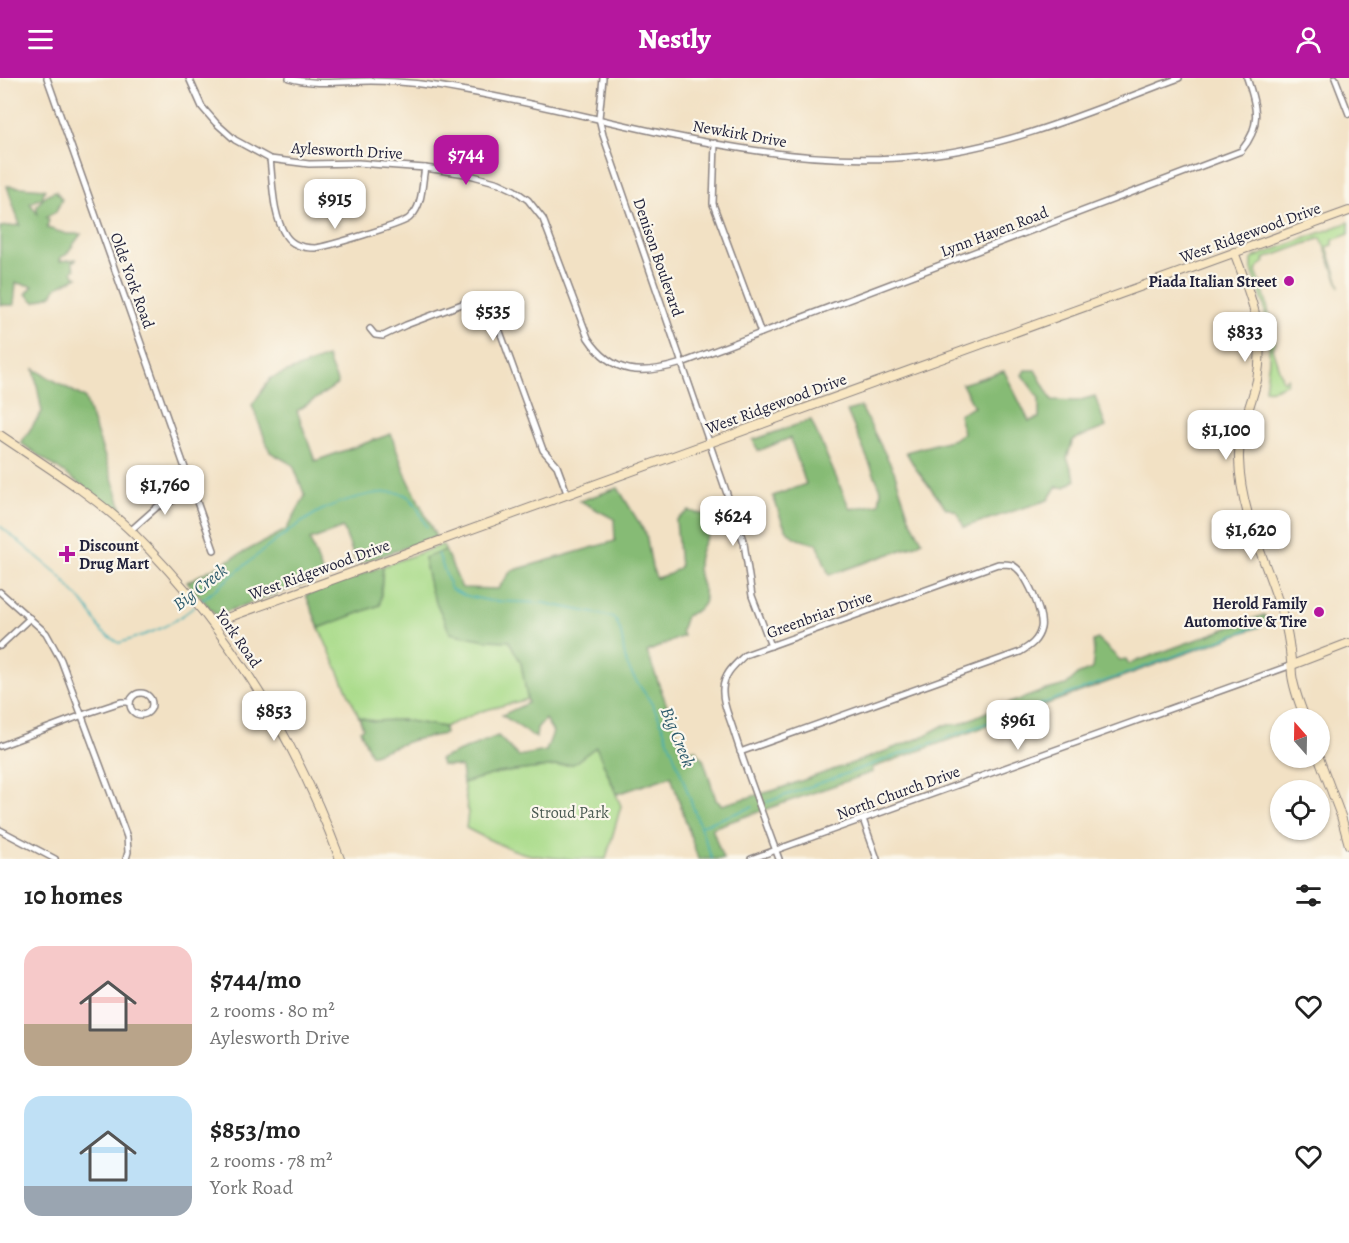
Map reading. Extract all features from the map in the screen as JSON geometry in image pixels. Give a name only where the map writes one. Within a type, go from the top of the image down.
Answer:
[{"type":"main road","name":"West Ridgewood Drive","points":[[213,623],[1349,211]]},
{"type":"main road","points":[[1234,252],[1259,328],[1256,381],[1240,436],[1238,457],[1240,482],[1284,618],[1296,693],[1301,708]]},
{"type":"main road","name":"York Road","points":[[0,435],[69,481],[130,531],[213,623],[264,698],[294,751],[324,815],[340,859]]},
{"type":"main road","points":[[1292,665],[1349,643]]},
{"type":"main road","points":[[1323,768],[1349,845]]},
{"type":"street","name":"Olde York Road","points":[[47,78],[214,550]]},
{"type":"street","name":"Aylesworth Drive","points":[[189,78],[202,107],[216,123],[235,140],[270,159],[309,164],[358,163],[425,168],[466,174],[499,183],[514,190],[528,200],[543,219],[588,338],[595,349],[609,361],[626,369],[658,370],[682,363]]},
{"type":"street","name":"Newkirk Drive","points":[[289,78],[309,83],[373,81],[465,90],[715,143],[783,155],[841,159],[922,156],[966,148],[1020,135],[1072,118],[1179,78]]},
{"type":"street","name":"Denison Boulevard","points":[[603,78],[599,118],[603,135],[744,543],[752,596],[771,646]]},
{"type":"street","name":"Lynn Haven Road","points":[[682,363],[1241,151],[1251,139],[1256,122],[1255,101],[1246,78]]},
{"type":"street","points":[[1335,78],[1348,111]]},
{"type":"street","points":[[715,143],[713,204],[761,333]]},
{"type":"street","points":[[270,159],[274,200],[286,237],[297,246],[315,248],[407,220],[415,212],[419,203],[425,168]]},
{"type":"street","points":[[370,329],[377,336],[383,336],[478,298],[489,301],[543,450],[558,467],[567,493]]},
{"type":"street","points":[[130,531],[157,507],[193,492]]},
{"type":"street","name":"Greenbriar Drive","points":[[740,752],[1020,652],[1034,644],[1041,626],[1039,612],[1031,590],[1020,571],[1012,565],[998,564],[745,656],[732,667],[725,679],[723,691],[725,704],[740,752],[779,859]]},
{"type":"street","points":[[0,592],[46,633],[61,660],[127,837],[126,859]]},
{"type":"street","points":[[0,646],[30,618]]},
{"type":"street","name":"North Church Drive","points":[[751,859],[1292,665]]},
{"type":"street","points":[[143,693],[148,695],[152,705],[149,711],[139,714],[134,712],[130,702],[133,697],[143,693]]},
{"type":"street","points":[[0,746],[121,702],[130,702]]},
{"type":"street","points":[[863,819],[877,859]]},
{"type":"street","points":[[0,830],[55,859]]},
{"type":"green space","points":[[7,186],[45,189],[42,198],[30,203],[37,213],[37,205],[48,194],[56,191],[62,199],[56,212],[46,217],[49,219],[47,228],[67,234],[81,234],[60,261],[77,259],[72,262],[75,269],[72,271],[78,277],[57,287],[52,295],[35,302],[26,294],[33,286],[16,283],[14,305],[0,305],[0,227],[20,225]]},
{"type":"green space","points":[[1349,222],[1349,234],[1333,240],[1333,245],[1327,247],[1340,287],[1321,238],[1264,259],[1265,262],[1258,267],[1256,271],[1266,300],[1275,343],[1272,348],[1283,381],[1288,378],[1287,383],[1282,386],[1265,389],[1269,360],[1269,334],[1264,305],[1252,270],[1252,260]]},
{"type":"green space","points":[[327,357],[338,384],[297,411],[315,461],[391,434],[405,473],[436,537],[357,564],[343,528],[310,540],[324,577],[216,615],[187,582],[286,530],[305,496],[293,465],[270,452],[252,405],[271,378]]},
{"type":"green space","points":[[34,369],[85,398],[126,520],[96,495],[21,443],[42,412]]},
{"type":"green space","points":[[1025,370],[1035,370],[1052,400],[1077,401],[1095,396],[1106,427],[1073,440],[1067,458],[1076,480],[1065,487],[1056,487],[1048,500],[964,527],[956,511],[946,508],[906,452],[954,439],[963,433],[959,414],[974,407],[962,384],[1004,371],[1029,421],[1039,418],[1039,398],[1022,375]]},
{"type":"green space","points":[[861,407],[894,471],[909,517],[922,541],[829,575],[817,543],[797,538],[786,529],[773,496],[806,484],[790,438],[758,451],[753,440],[811,420],[850,509],[879,504],[881,490],[847,411]]},
{"type":"green space","points":[[618,488],[646,534],[656,578],[670,574],[680,567],[676,520],[689,511],[706,515],[714,527],[703,544],[698,562],[704,604],[686,616],[681,631],[683,636],[647,652],[684,752],[695,749],[704,761],[716,800],[722,805],[775,790],[867,758],[920,738],[944,725],[960,724],[991,710],[1066,685],[1077,675],[1092,669],[1093,641],[1098,639],[1120,660],[1126,659],[1129,664],[1264,615],[1269,623],[872,768],[873,772],[712,828],[723,859],[698,859],[671,776],[617,794],[596,747],[573,764],[498,773],[463,783],[461,767],[442,765],[440,759],[498,736],[518,756],[546,751],[553,732],[545,719],[537,728],[536,738],[502,715],[528,703],[521,663],[509,641],[486,640],[450,633],[431,591],[424,558],[445,550],[462,588],[498,589],[511,571],[615,541],[614,519],[580,501]]},
{"type":"green space","points":[[443,545],[445,550],[424,559],[486,640],[509,641],[521,663],[528,699],[482,711],[444,727],[403,720],[373,721],[359,717],[319,628],[380,605],[383,566]]},
{"type":"green space","points":[[383,566],[380,605],[319,628],[306,595]]},
{"type":"green space","points":[[359,717],[373,721],[403,720],[444,727],[445,734],[413,740],[371,755],[360,730],[363,728]]},
{"type":"green space","name":"Stroud Park","points":[[596,746],[621,806],[606,859],[555,858],[526,854],[503,846],[466,828],[468,812],[463,783],[498,773],[573,764]]},
{"type":"waterway","name":"Big Creek","points":[[200,602],[303,521],[326,508],[349,500],[388,492],[407,496],[416,506],[427,527]]},
{"type":"waterway","name":"Big Creek","points":[[0,526],[58,574],[89,610],[102,632],[119,643],[159,629],[194,607]]},
{"type":"waterway","name":"Big Creek","points":[[438,553],[451,589],[463,595],[490,601],[544,603],[613,617],[621,634],[627,664],[658,716],[712,859]]},
{"type":"waterway","points":[[767,802],[1267,623]]},
{"type":"waterway","points":[[700,826],[753,807]]},
{"type":"place","name":"Piada Italian Street","points":[[1289,281]]},
{"type":"place","name":"Discount Drug Mart","points":[[67,554]]},
{"type":"place","name":"Herold Family Automotive & Tire","points":[[1319,612]]}]
